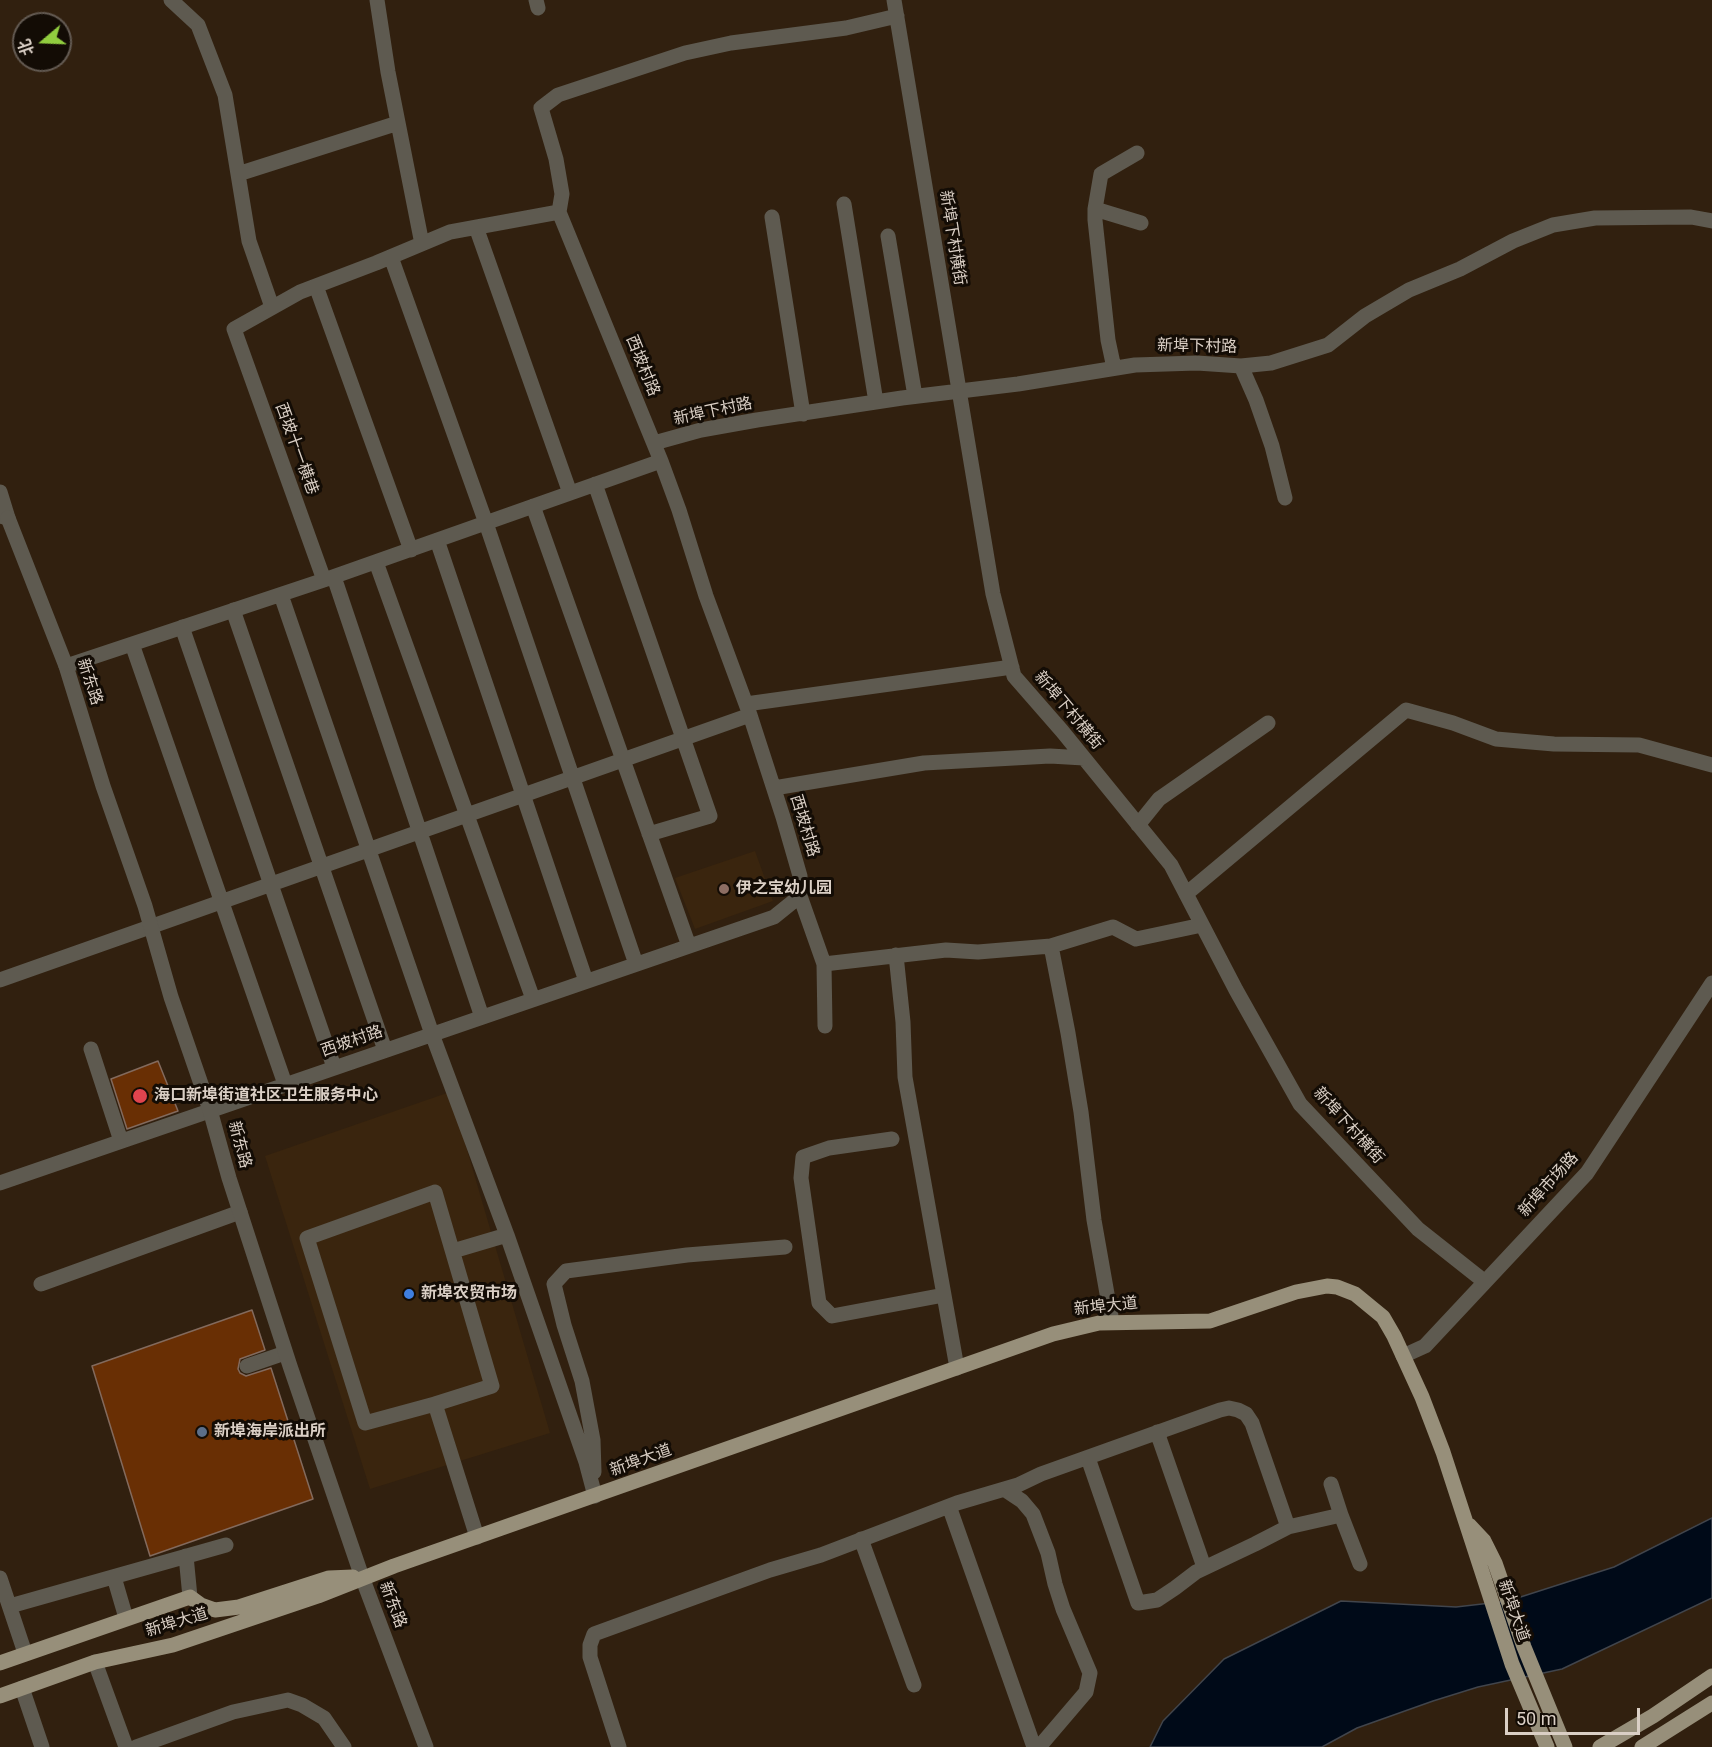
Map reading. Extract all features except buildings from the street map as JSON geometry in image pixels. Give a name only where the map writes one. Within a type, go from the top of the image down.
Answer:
[{"type":"main road","name":"新埠大道","points":[[0,1696],[95,1662],[173,1645],[318,1596],[362,1577],[1053,1334],[1077,1327],[1112,1322],[1210,1321],[1282,1296],[1327,1286],[1356,1294],[1376,1310],[1389,1325],[1439,1441],[1465,1521],[1485,1558],[1565,1747]]},
{"type":"main road","name":"新埠大道","points":[[1465,1521],[1484,1541],[1485,1558],[1509,1656],[1546,1747]]},
{"type":"main road","name":"新埠大道","points":[[0,1662],[190,1597],[201,1605],[215,1610],[239,1607],[329,1578],[362,1577]]},
{"type":"main road","points":[[1600,1747],[1653,1716],[1712,1676]]},
{"type":"main road","points":[[1642,1747],[1712,1703]]},
{"type":"street","points":[[171,0],[198,25],[225,95],[249,241],[272,307],[300,292],[450,232],[559,212],[562,194],[556,159],[541,108],[558,95],[685,53],[731,44],[846,28],[897,16]]},
{"type":"street","points":[[377,0],[388,72],[422,244]]},
{"type":"street","name":"新埠下村横街","points":[[894,0],[993,594],[1014,676],[1170,865],[1300,1104],[1418,1229],[1485,1282]]},
{"type":"street","points":[[238,174],[398,123]]},
{"type":"street","points":[[1114,368],[1108,340],[1095,209],[1101,174],[1137,153]]},
{"type":"street","points":[[844,204],[876,402]]},
{"type":"street","points":[[1095,209],[1140,224]]},
{"type":"street","name":"西坡村路","points":[[0,1183],[774,917],[800,896],[800,876],[774,788],[661,461],[559,212]]},
{"type":"street","points":[[772,216],[803,414]]},
{"type":"street","name":"新埠下村路","points":[[654,443],[701,430],[915,396],[1018,384],[1135,365],[1197,363],[1241,366],[1271,363],[1328,345],[1365,316],[1409,290],[1460,269],[1513,241],[1553,225],[1595,218],[1691,217],[1712,221]]},
{"type":"street","points":[[476,227],[570,493]]},
{"type":"street","points":[[888,236],[915,396]]},
{"type":"street","points":[[392,257],[486,523],[636,964]]},
{"type":"street","points":[[316,286],[411,550]]},
{"type":"street","name":"西坡十一横巷","points":[[272,307],[234,329],[329,578],[420,832],[482,1017]]},
{"type":"street","points":[[1241,366],[1272,446],[1285,498]]},
{"type":"street","points":[[66,666],[281,595],[661,461]]},
{"type":"street","points":[[595,484],[710,816],[650,834]]},
{"type":"street","name":"新东路","points":[[0,492],[4,517],[66,666],[151,927],[171,997],[210,1110],[285,1353],[362,1577],[426,1747]]},
{"type":"street","points":[[533,506],[689,946]]},
{"type":"street","points":[[437,540],[586,981]]},
{"type":"street","points":[[376,562],[533,999]]},
{"type":"street","points":[[281,595],[432,1034],[507,1235],[586,1462],[595,1496]]},
{"type":"street","points":[[233,610],[385,1050]]},
{"type":"street","points":[[182,627],[334,1067]]},
{"type":"street","points":[[132,644],[285,1084]]},
{"type":"street","points":[[0,980],[683,739],[748,710],[1012,667]]},
{"type":"street","points":[[1186,894],[1406,710],[1453,723],[1496,740],[1554,744],[1639,745],[1712,765]]},
{"type":"street","points":[[1138,825],[1160,800],[1268,723]]},
{"type":"street","points":[[774,788],[924,763],[1050,756],[1084,758]]},
{"type":"street","points":[[800,896],[824,964],[825,1026]]},
{"type":"street","points":[[824,964],[946,950],[978,952],[1051,946],[1113,927],[1136,939],[1202,925]]},
{"type":"street","points":[[1051,946],[1072,1056],[1094,1220],[1112,1322]]},
{"type":"street","points":[[896,955],[903,1022],[905,1077],[957,1368]]},
{"type":"street","name":"新埠市场路","points":[[1403,1356],[1425,1346],[1587,1173],[1712,983]]},
{"type":"street","points":[[91,1049],[121,1141]]},
{"type":"street","points":[[892,1139],[829,1148],[803,1157],[801,1178],[819,1304],[832,1316],[944,1295]]},
{"type":"street","points":[[435,1192],[492,1386],[435,1404],[365,1423],[307,1238],[435,1192]]},
{"type":"street","points":[[41,1284],[240,1212]]},
{"type":"street","points":[[453,1251],[507,1235]]},
{"type":"street","points":[[595,1496],[593,1440],[585,1393],[554,1284],[566,1271],[687,1255],[785,1247]]},
{"type":"street","points":[[247,1366],[285,1353]]},
{"type":"street","points":[[435,1404],[477,1537]]},
{"type":"street","points":[[619,1747],[590,1657],[590,1645],[594,1634],[1220,1410],[1230,1408],[1246,1414],[1259,1440],[1288,1527]]},
{"type":"street","points":[[1157,1432],[1204,1567]]},
{"type":"street","points":[[1088,1458],[1138,1603],[1157,1600],[1204,1567],[1288,1527],[1341,1515]]},
{"type":"street","points":[[1331,1485],[1360,1564]]},
{"type":"street","points":[[1004,1489],[1022,1501],[1033,1514],[1048,1553],[1063,1609],[1090,1673],[1086,1692],[1039,1747]]},
{"type":"street","points":[[949,1506],[1034,1747]]},
{"type":"street","points":[[861,1539],[914,1685]]},
{"type":"street","points":[[10,1606],[226,1545]]},
{"type":"street","points":[[186,1556],[190,1597]]},
{"type":"street","points":[[114,1577],[126,1618]]},
{"type":"street","points":[[0,1578],[25,1653]]},
{"type":"street","points":[[95,1662],[126,1747]]},
{"type":"street","points":[[22,1688],[42,1747]]},
{"type":"street","points":[[136,1747],[233,1712],[288,1700],[324,1718],[344,1747]]},
{"type":"shaded area","name":"伊之宝幼儿园","points":[[755,851],[773,901],[695,929],[675,878]]},
{"type":"shaded area","name":"新埠农贸市场","points":[[450,1092],[550,1433],[370,1489],[265,1156]]},
{"type":"water","points":[[1712,1518],[1712,1598],[1562,1669],[1478,1687],[1433,1701],[1357,1728],[1322,1747],[1150,1747],[1163,1721],[1224,1659],[1341,1601],[1456,1607],[1508,1601],[1614,1567]]},
{"type":"place","name":"伊之宝幼儿园","points":[[724,889]]},
{"type":"place","name":"海口新埠街道社区卫生服务中心","points":[[140,1096]]},
{"type":"place","name":"新埠农贸市场","points":[[409,1294]]},
{"type":"place","name":"新埠海岸派出所","points":[[202,1432]]}]
